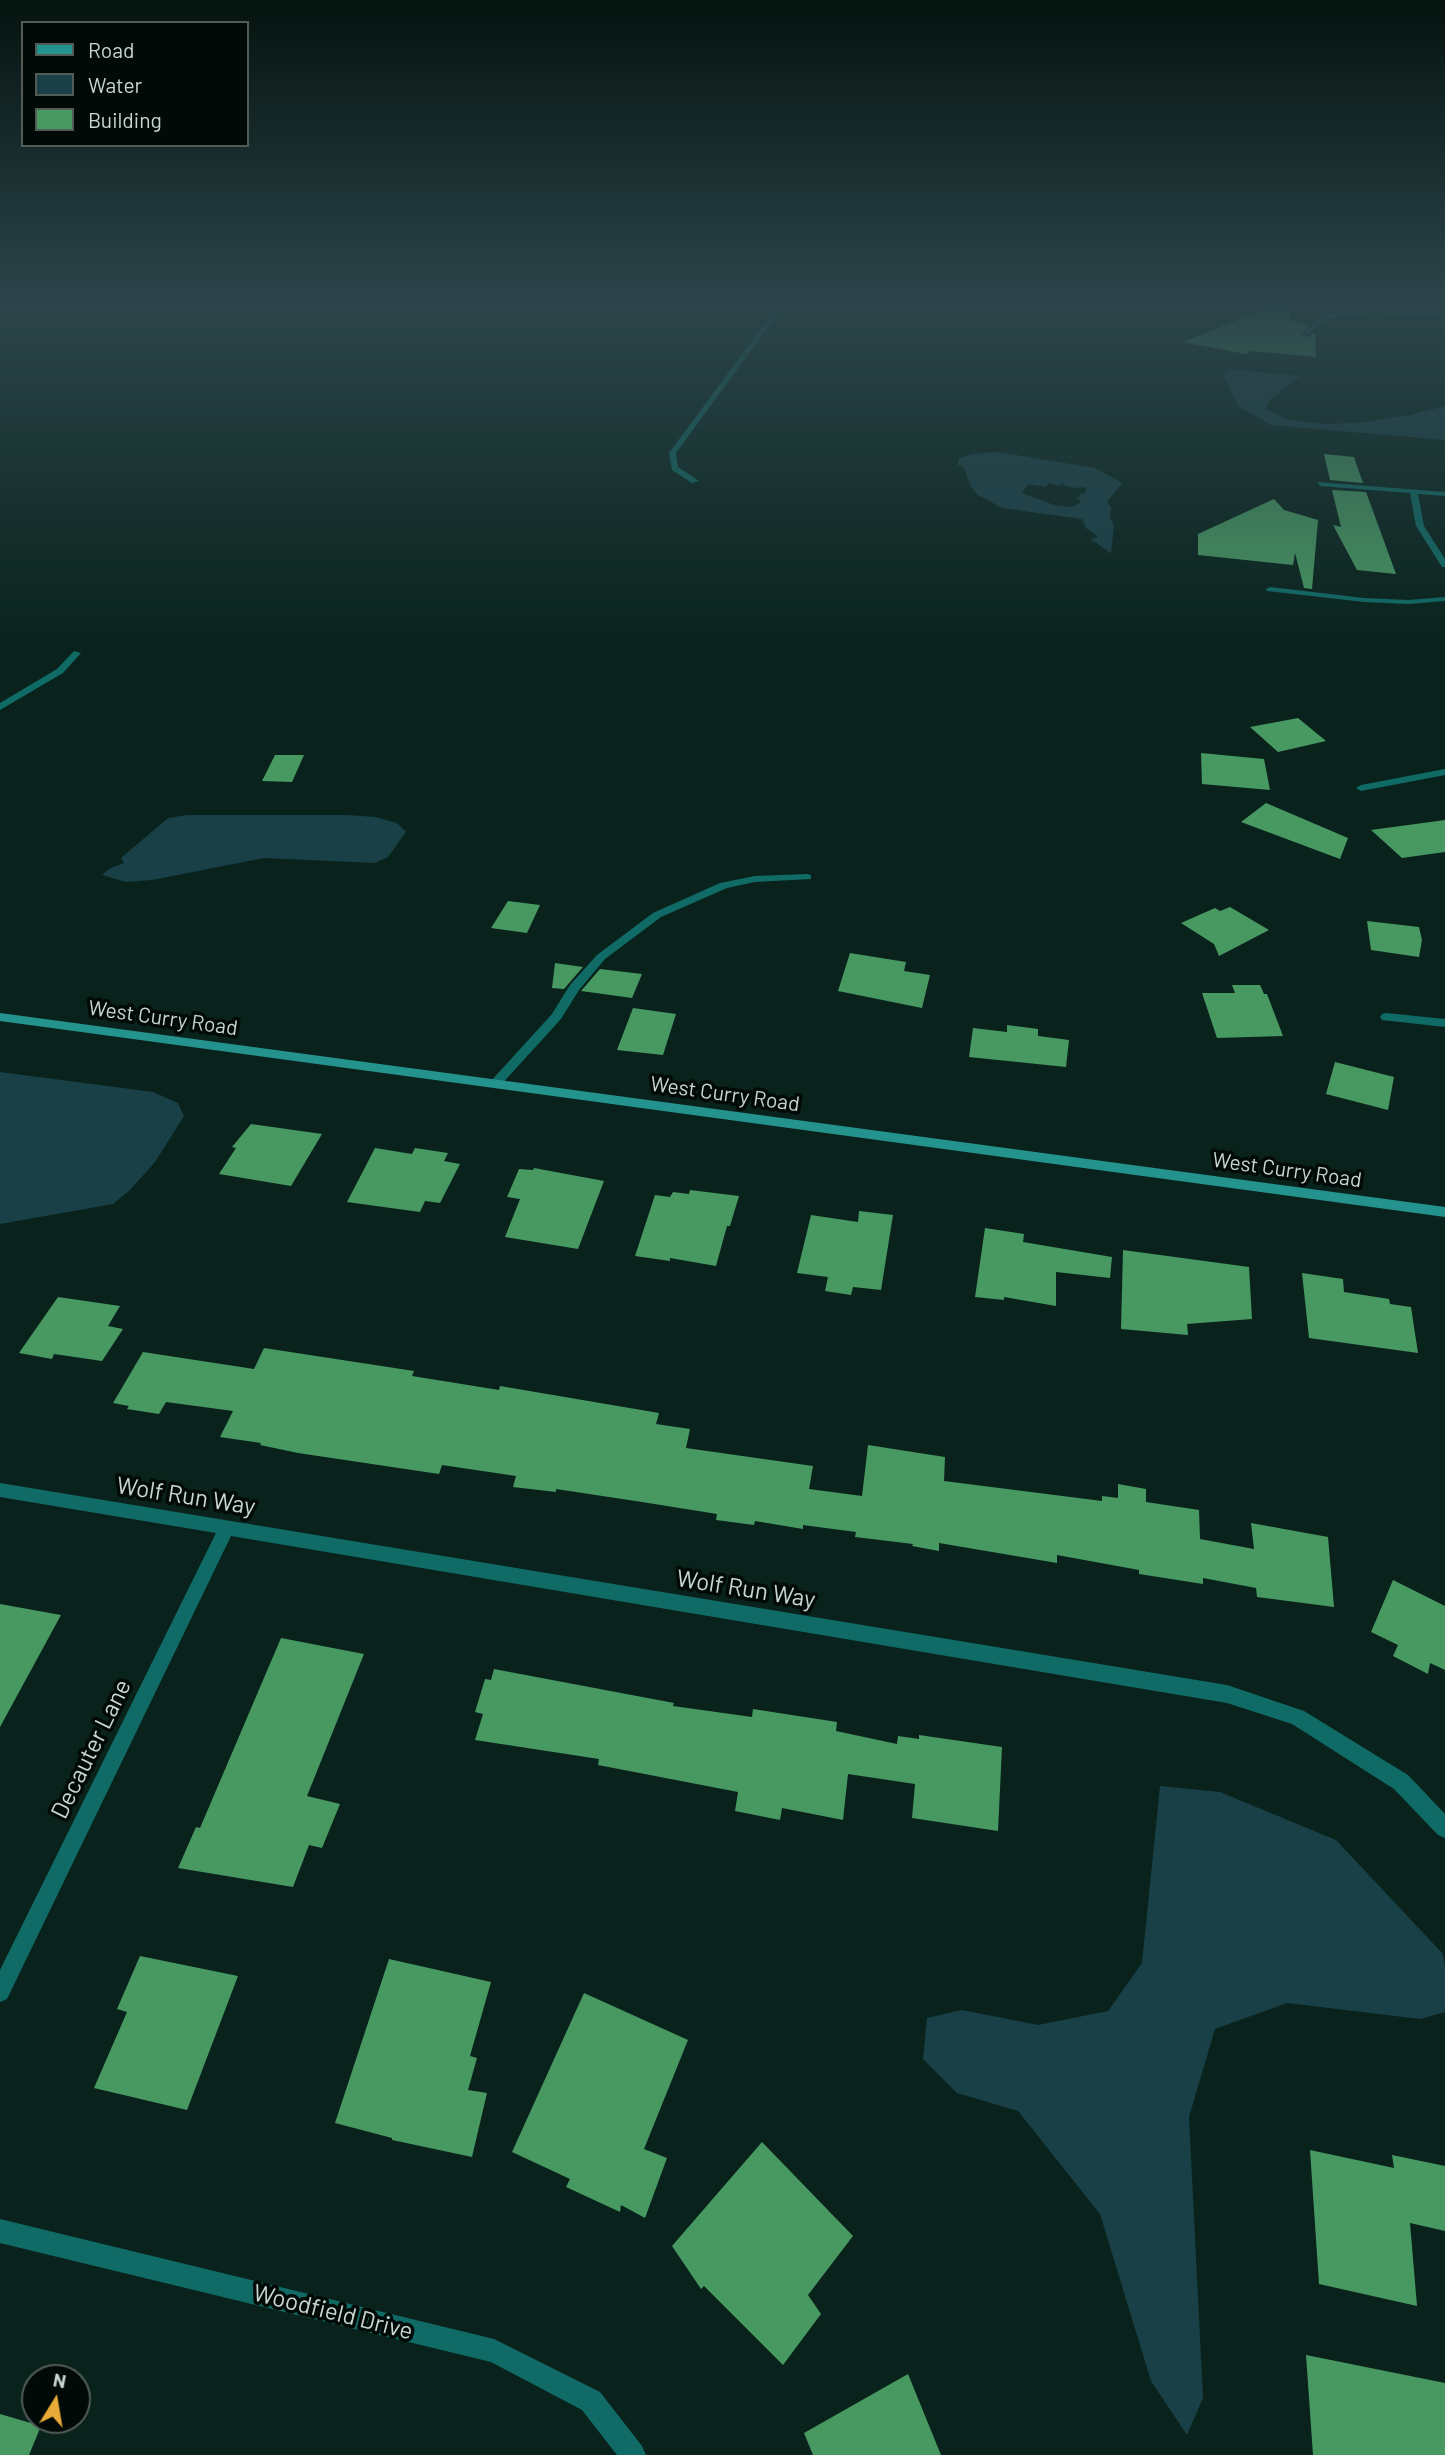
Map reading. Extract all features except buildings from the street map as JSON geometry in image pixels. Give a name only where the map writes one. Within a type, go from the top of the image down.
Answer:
[{"type":"street","points":[[695,481],[675,468],[672,453],[697,419]]},
{"type":"street","points":[[1320,484],[1445,494]]},
{"type":"street","points":[[1414,493],[1420,526],[1445,565]]},
{"type":"street","points":[[1270,589],[1364,600],[1445,599]]},
{"type":"street","points":[[0,707],[60,671],[77,653]]},
{"type":"street","points":[[1361,788],[1445,772]]},
{"type":"street","points":[[495,1084],[557,1016],[574,988],[601,957],[657,915],[724,885],[755,879],[807,877]]},
{"type":"street","name":"West Curry Road","points":[[0,1017],[1445,1212]]},
{"type":"street","points":[[1386,1017],[1445,1023]]},
{"type":"street","name":"Wolf Run Way","points":[[0,1490],[1227,1693],[1297,1717],[1401,1782],[1445,1828]]},
{"type":"street","name":"Decauter Lane","points":[[0,1992],[227,1527]]},
{"type":"street","name":"Woodfield Drive","points":[[0,2231],[494,2351],[591,2401],[633,2455]]},
{"type":"water","points":[[1260,419],[1284,419],[1321,424],[1386,419],[1445,419],[1445,440],[1271,425]]},
{"type":"water","points":[[998,452],[1095,468],[1122,483],[1107,502],[1111,507],[1110,518],[1114,525],[1111,553],[1090,539],[1097,536],[1086,528],[1082,519],[1002,508],[978,495],[971,487],[964,468],[958,465],[958,459],[971,454]],"holes":[[[1048,483],[1085,487],[1086,493],[1079,494],[1080,497],[1076,498],[1081,502],[1072,507],[1054,505],[1022,493],[1028,484],[1046,487]]]},
{"type":"water","points":[[187,815],[375,817],[397,823],[406,832],[388,857],[375,863],[264,858],[152,880],[126,882],[102,875],[124,863],[121,858],[168,818]]},
{"type":"water","points":[[0,1072],[153,1092],[178,1103],[184,1116],[155,1162],[129,1191],[113,1204],[0,1224]]},
{"type":"water","points":[[1160,1786],[1220,1792],[1336,1840],[1443,1954],[1445,1966],[1445,2012],[1420,2019],[1287,2003],[1215,2029],[1189,2117],[1203,2398],[1187,2435],[1151,2381],[1100,2214],[1018,2111],[957,2093],[923,2059],[927,2018],[962,2010],[1038,2025],[1108,2011],[1142,1963]]}]
